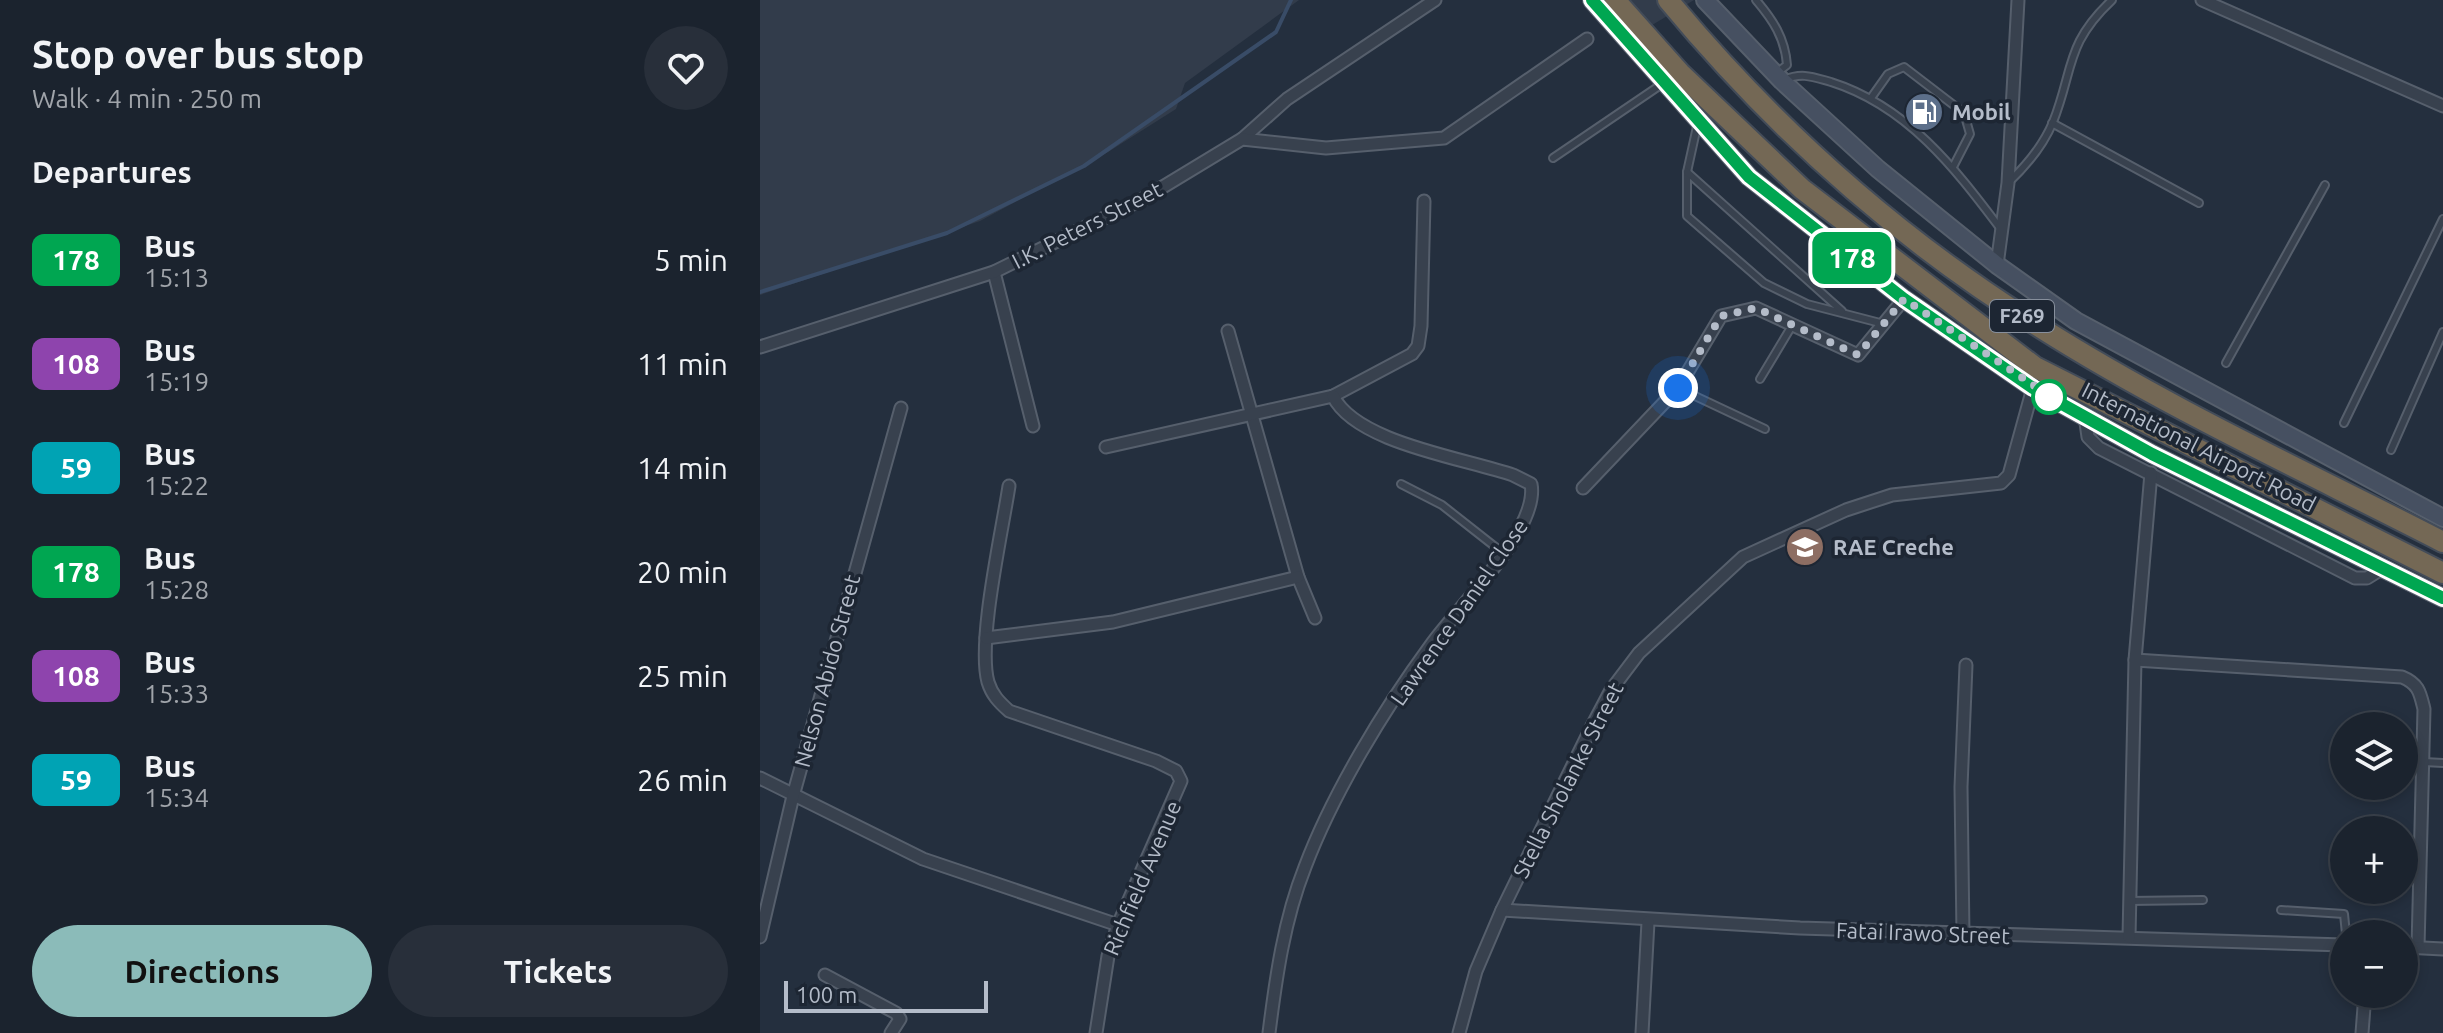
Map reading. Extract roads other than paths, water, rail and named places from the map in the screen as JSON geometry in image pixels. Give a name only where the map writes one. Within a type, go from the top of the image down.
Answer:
[{"type":"highway","name":"International Airport Road","points":[[1615,0],[1680,73],[1802,189],[2035,367],[2443,573]]},
{"type":"highway","name":"International Airport Road","points":[[1668,0],[1721,64],[1835,175],[1939,258],[1997,299],[2111,370],[2443,542]]},
{"type":"main road","name":"International Airport Road","points":[[1592,0],[1749,177],[1904,299],[2033,388],[2152,454],[2443,598]]},
{"type":"main road","points":[[1705,0],[1779,77],[1878,169],[1997,265],[2076,321],[2443,518]]},
{"type":"street","name":"I.K. Peters Street","points":[[760,347],[994,272],[1143,199],[1242,139],[1287,99],[1435,0]]},
{"type":"street","points":[[1997,265],[2008,183],[2018,0]]},
{"type":"street","points":[[2202,0],[2443,106]]},
{"type":"street","points":[[1242,139],[1326,148],[1444,138],[1587,39]]},
{"type":"street","points":[[1106,447],[1333,396],[1412,354],[1418,346],[1424,201]]},
{"type":"street","points":[[994,272],[1033,426]]},
{"type":"street","points":[[1583,488],[1678,388],[1721,316],[1756,308],[1858,355],[1904,299]]},
{"type":"street","points":[[1228,331],[1254,413],[1298,577],[1315,618]]},
{"type":"street","name":"Stella Sholanke Street","points":[[1459,1033],[1476,971],[1502,910],[1611,690],[1639,653],[1743,557],[1846,510],[1892,495],[2001,483],[2009,475],[2033,388]]},
{"type":"street","name":"Lawrence Daniel Close","points":[[1269,1033],[1288,921],[1315,842],[1368,745],[1430,646],[1503,553],[1529,513],[1534,497],[1531,484],[1474,461],[1359,426],[1339,408],[1333,396]]},
{"type":"street","name":"Nelson Abido Street","points":[[760,937],[793,796],[833,659],[858,553],[901,408]]},
{"type":"street","points":[[2085,416],[2088,437],[2099,448],[2355,578],[2367,578],[2383,568]]},
{"type":"street","points":[[2129,937],[2135,660],[2151,473]]},
{"type":"street","points":[[1009,486],[986,638],[1113,622],[1298,577]]},
{"type":"street","name":"Richfield Avenue","points":[[986,638],[988,682],[996,699],[1009,711],[1176,771],[1181,781],[1118,925],[1108,956],[1096,1033]]},
{"type":"street","points":[[2135,660],[2402,677],[2420,690],[2424,709],[2424,762],[2418,947],[2443,949]]},
{"type":"street","points":[[1963,935],[1961,802],[1966,665]]},
{"type":"street","points":[[760,778],[772,781],[793,796],[923,859],[1118,925]]},
{"type":"street","name":"Fatai Irawo Street","points":[[1502,910],[1648,922],[1963,935],[2330,944]]},
{"type":"street","points":[[1642,1033],[1648,922]]},
{"type":"street","points":[[825,975],[896,1013],[900,1019],[891,1033]]},
{"type":"street","points":[[2362,1033],[2364,1008]]},
{"type":"lane","points":[[1756,0],[1773,19],[1785,48],[1787,65],[1779,77]]},
{"type":"lane","points":[[2008,183],[2028,163],[2052,123],[2066,70],[2088,23],[2112,0]]},
{"type":"lane","points":[[1871,98],[1888,74],[1904,67],[1964,113],[1970,134],[1953,167]]},
{"type":"lane","points":[[1779,77],[1805,74],[1871,98],[1922,135],[1953,167],[2002,231]]},
{"type":"lane","points":[[1553,158],[1663,82]]},
{"type":"lane","points":[[1698,122],[1687,172],[1687,216],[1764,283],[1807,304],[1884,324]]},
{"type":"lane","points":[[2052,123],[2199,203]]},
{"type":"lane","points":[[1687,172],[1846,314]]},
{"type":"lane","points":[[2226,363],[2325,185]]},
{"type":"lane","points":[[2344,423],[2443,219]]},
{"type":"lane","points":[[1760,379],[1793,324]]},
{"type":"lane","points":[[2391,450],[2443,332]]},
{"type":"lane","points":[[1678,388],[1765,429]]},
{"type":"lane","points":[[1401,484],[1442,505],[1503,553]]},
{"type":"lane","points":[[2424,762],[2443,763]]},
{"type":"lane","points":[[2129,901],[2203,900]]},
{"type":"lane","points":[[2281,910],[2344,914],[2345,920]]},
{"type":"waterway","points":[[760,292],[947,233],[1084,166],[1276,32],[1291,0]]},
{"type":"place","name":"Mobil","points":[[1924,112]]},
{"type":"place","name":"RAE Creche","points":[[1805,547]]}]
